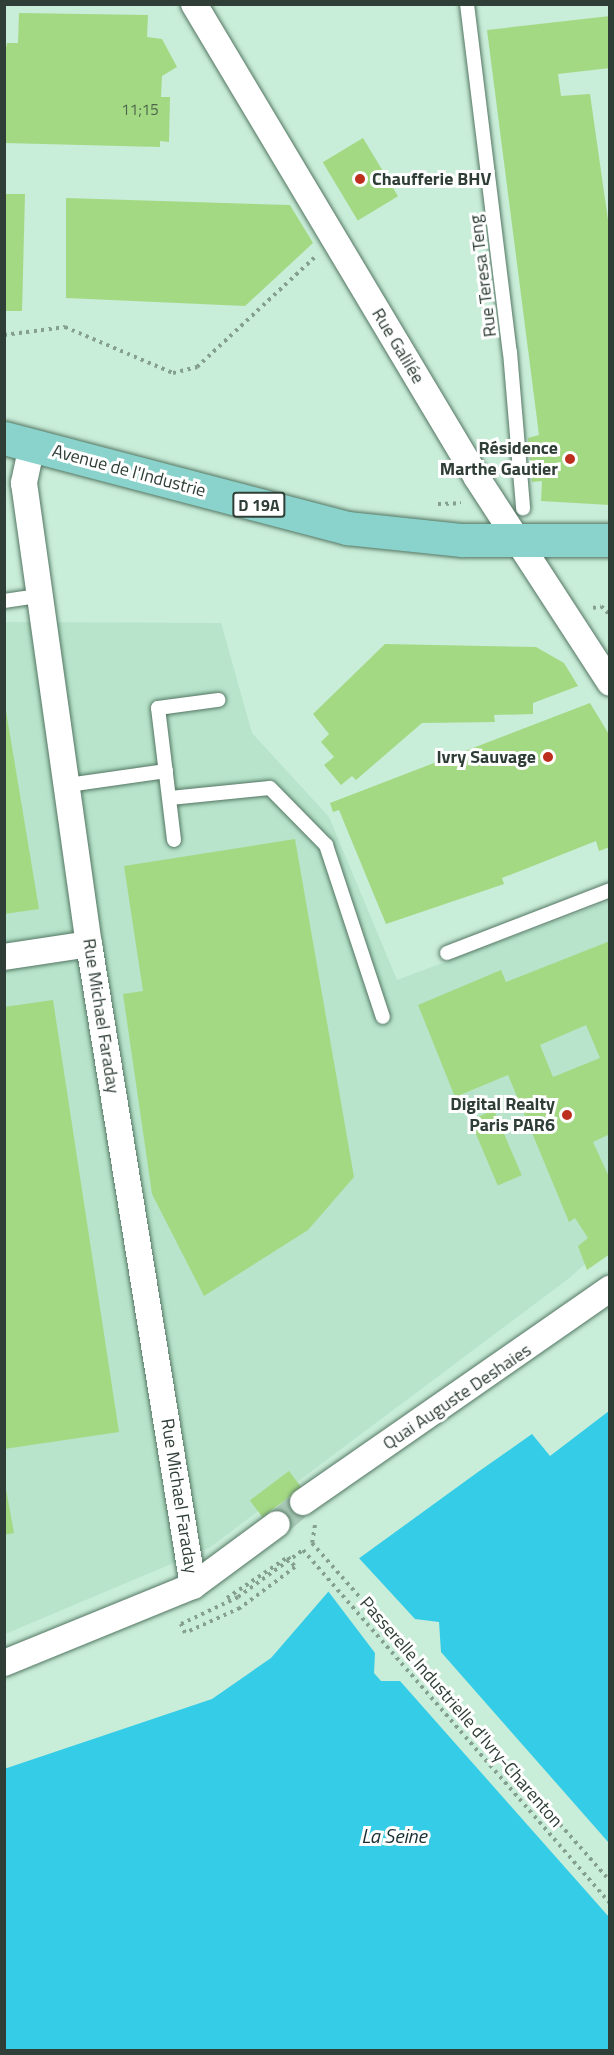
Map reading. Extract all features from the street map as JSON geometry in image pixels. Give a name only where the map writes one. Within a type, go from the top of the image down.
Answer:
[{"type":"main road","name":"Avenue de l'Industrie","points":[[18,441],[348,528],[462,540],[521,523],[609,540]]},
{"type":"street","name":"Rue Galilée","points":[[194,4],[492,500],[521,523],[609,683]]},
{"type":"street","name":"Rue Michael Faraday","points":[[18,441],[44,595],[89,944],[193,1586]]},
{"type":"street","points":[[4,957],[89,944]]},
{"type":"street","name":"Quai Auguste Deshaies","points":[[303,1502],[609,1289]]},
{"type":"street","points":[[4,1663],[193,1586],[277,1524]]},
{"type":"lane","name":"Rue Teresa Teng","points":[[468,4],[510,352],[521,523]]},
{"type":"lane","points":[[4,601],[44,595]]},
{"type":"lane","points":[[174,840],[158,708],[218,700]]},
{"type":"lane","points":[[68,785],[166,771]]},
{"type":"lane","points":[[170,798],[270,788],[326,845],[383,1017]]},
{"type":"lane","points":[[447,953],[609,890]]},
{"type":"path","points":[[4,335],[65,327],[173,374],[197,367],[324,248]]},
{"type":"path","points":[[427,503],[492,500]]},
{"type":"path","points":[[315,1524],[312,1543],[609,1881]]},
{"type":"path","name":"Passerelle Industrielle d'Ivry-Charenton","points":[[196,1612],[239,1592],[288,1557],[291,1562],[295,1567],[240,1608],[185,1633],[181,1624],[238,1597],[275,1570],[284,1564],[294,1557],[303,1550],[609,1903]]},
{"type":"shaded area","points":[[4,622],[221,623],[252,733],[329,817],[397,980],[610,901],[609,1243],[568,1279],[209,1548],[5,1634]]},
{"type":"water","name":"La Seine","points":[[609,1411],[609,2050],[5,2050],[4,1769],[212,1699],[271,1658],[354,1562],[478,1472],[532,1434],[550,1456]]},
{"type":"pier","points":[[357,1556],[415,1619],[439,1622],[441,1652],[609,1843],[609,1917],[400,1681],[381,1681],[374,1673],[375,1653],[328,1591]]},
{"type":"building","points":[[19,13],[148,15],[147,37],[162,39],[177,67],[162,76],[161,97],[170,97],[169,142],[160,141],[160,147],[4,143],[4,58],[7,43],[18,43]]},
{"type":"building","points":[[610,16],[610,68],[558,74],[561,96],[590,94],[610,234],[610,505],[541,501],[542,481],[532,482],[528,438],[539,435],[487,30]]},
{"type":"building","name":"Chaufferie BHV","points":[[363,138],[398,196],[358,220],[323,162]]},
{"type":"building","points":[[4,194],[25,194],[22,311],[4,311]]},
{"type":"building","points":[[66,198],[290,205],[313,243],[245,306],[66,298]]},
{"type":"building","points":[[385,644],[536,647],[564,663],[578,686],[533,703],[533,714],[494,715],[495,722],[422,723],[356,780],[352,776],[341,785],[324,765],[334,757],[321,742],[329,734],[313,714]]},
{"type":"building","points":[[4,699],[39,909],[4,914]]},
{"type":"building","points":[[590,703],[610,736],[610,847],[599,851],[596,841],[502,878],[504,884],[386,924],[339,810],[333,812],[330,803]]},
{"type":"building","points":[[295,839],[354,1177],[308,1230],[204,1296],[152,1194],[123,994],[143,991],[124,866]]},
{"type":"building","name":"Digital Realty Paris PAR6","points":[[610,941],[610,1134],[593,1142],[610,1179],[610,1254],[587,1270],[578,1246],[588,1238],[575,1218],[569,1222],[508,1075],[455,1097],[418,1005],[501,970],[506,982]],"holes":[[[586,1025],[600,1058],[553,1077],[540,1045]]]},
{"type":"building","points":[[53,1000],[119,1432],[4,1449],[4,1007]]},
{"type":"building","points":[[494,1110],[522,1175],[498,1186],[470,1120]]},
{"type":"building","points":[[289,1471],[302,1488],[263,1517],[250,1500]]},
{"type":"building","points":[[4,1478],[14,1533],[4,1535]]},
{"type":"tunnel","points":[[277,1524],[303,1502]]},
{"type":"place","name":"Chaufferie BHV","points":[[360,179]]},
{"type":"place","name":"Résidence Marthe Gautier","points":[[570,459]]},
{"type":"place","name":"Ivry Sauvage","points":[[548,757]]},
{"type":"place","name":"Digital Realty Paris PAR6","points":[[567,1115]]}]
